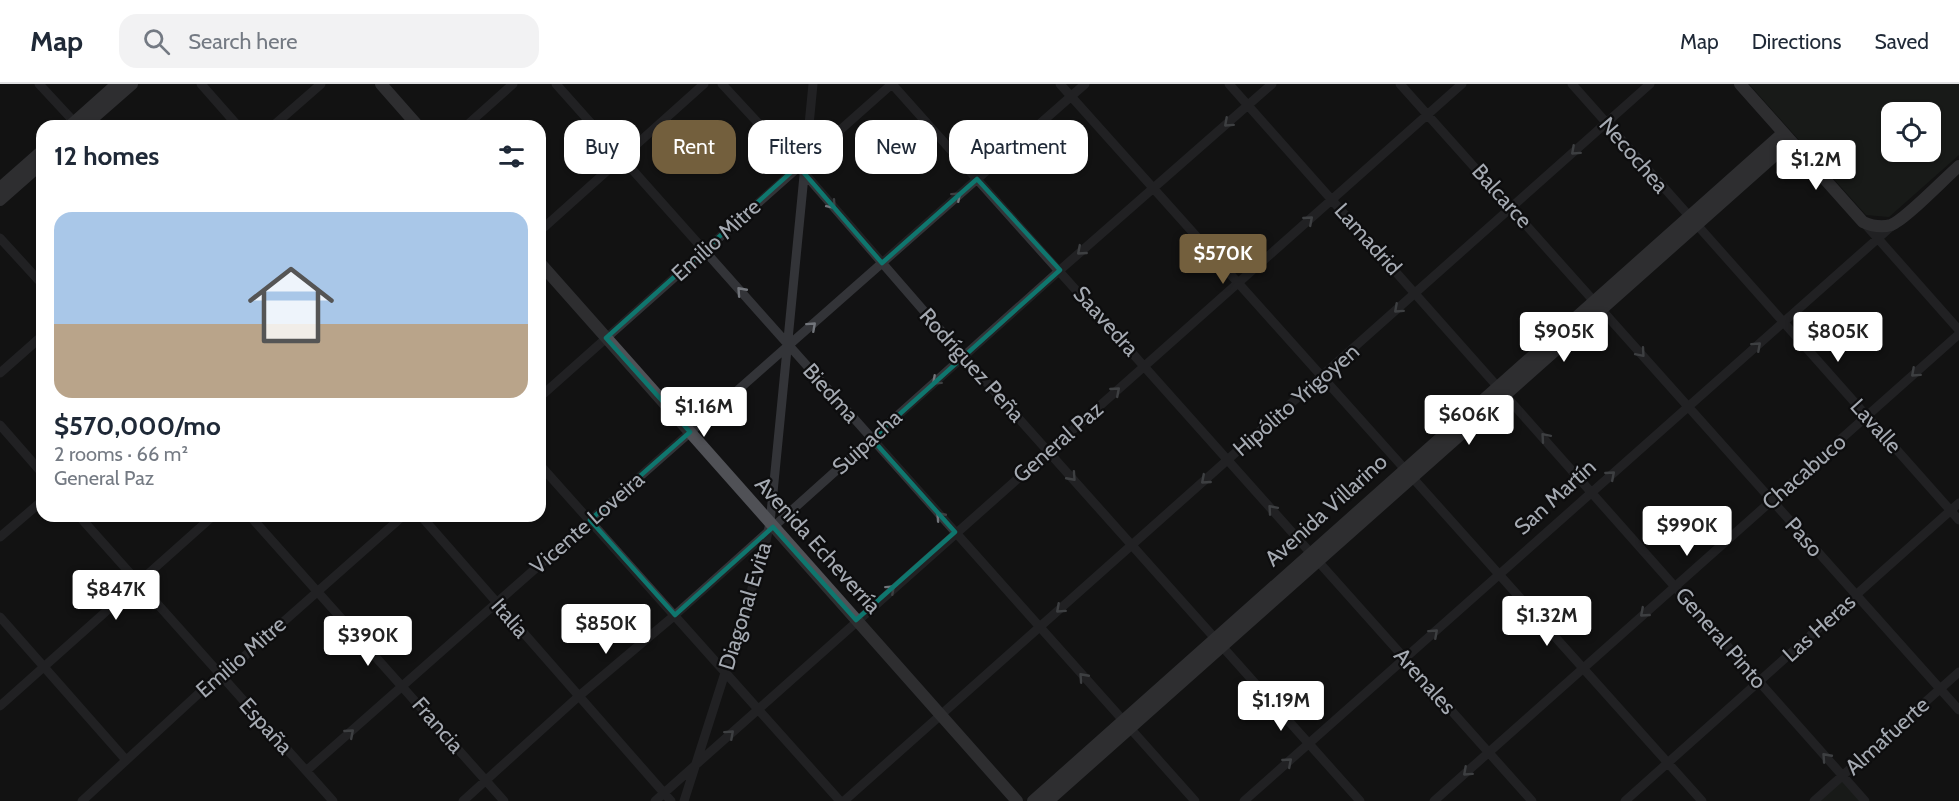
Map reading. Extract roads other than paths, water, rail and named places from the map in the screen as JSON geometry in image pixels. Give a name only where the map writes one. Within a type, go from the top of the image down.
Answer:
[{"type":"main road","points":[[81,120],[117,84]]},
{"type":"main road","points":[[83,120],[132,84]]},
{"type":"main road","points":[[381,84],[413,120]]},
{"type":"main road","points":[[1740,84],[1863,222],[1878,226],[1894,224]]},
{"type":"main road","name":"Avenida Villarino","points":[[1034,801],[1126,724],[1787,137]]},
{"type":"main road","points":[[0,188],[36,156]]},
{"type":"main road","name":"San Martín","points":[[1894,224],[1959,166]]},
{"type":"main road","points":[[0,201],[36,168]]},
{"type":"main road","name":"Avenida Echeverría","points":[[546,270],[690,432],[770,527],[1017,801]]},
{"type":"main road","name":"Avenida Villarino","points":[[1048,801],[1126,724]]},
{"type":"street","points":[[39,84],[71,120]]},
{"type":"street","points":[[201,84],[233,120]]},
{"type":"street","points":[[280,120],[321,84]]},
{"type":"street","points":[[473,120],[513,84]]},
{"type":"street","name":"Biedma","points":[[556,84],[588,120]]},
{"type":"street","points":[[640,140],[704,84]]},
{"type":"street","name":"Rodríguez Peña","points":[[722,84],[758,120]]},
{"type":"street","name":"Diagonal Evita","points":[[809,120],[813,84]]},
{"type":"street","name":"Emilio Mitre","points":[[843,129],[892,84]]},
{"type":"street","name":"Saavedra","points":[[892,84],[1314,557]]},
{"type":"street","points":[[1060,84],[1701,801]]},
{"type":"street","name":"Vicente Loveira","points":[[306,771],[404,687],[1085,84]]},
{"type":"street","name":"Lamadrid","points":[[1229,84],[1502,389]]},
{"type":"street","name":"Suipacha","points":[[463,801],[1272,84]]},
{"type":"street","name":"Balcarce","points":[[1400,84],[1598,305]]},
{"type":"street","name":"General Paz","points":[[655,801],[668,797],[695,766],[856,620],[1462,84]]},
{"type":"street","name":"Necochea","points":[[1572,84],[1692,221]]},
{"type":"street","name":"Hipólito Yrigoyen","points":[[842,801],[941,716],[1650,84]]},
{"type":"street","points":[[546,226],[602,174]]},
{"type":"street","name":"Biedma","points":[[636,174],[1195,801]]},
{"type":"street","name":"Emilio Mitre","points":[[546,393],[704,250],[794,174]]},
{"type":"street","name":"Diagonal Evita","points":[[684,801],[770,527],[802,174]]},
{"type":"street","name":"Rodríguez Peña","points":[[810,174],[882,263],[963,356],[1360,801]]},
{"type":"street","name":"Lavalle","points":[[1692,221],[1959,520]]},
{"type":"street","points":[[1863,222],[1959,332]]},
{"type":"street","name":"San Martín","points":[[1244,801],[1894,224]]},
{"type":"street","points":[[0,238],[36,277]]},
{"type":"street","name":"Paso","points":[[1598,305],[1959,710]]},
{"type":"street","name":"Chacabuco","points":[[1434,801],[1959,332]]},
{"type":"street","points":[[0,373],[36,341]]},
{"type":"street","name":"General Pinto","points":[[1502,389],[1865,801]]},
{"type":"street","points":[[0,425],[36,466]]},
{"type":"street","points":[[546,472],[842,801]]},
{"type":"street","name":"Las Heras","points":[[1625,801],[1959,503]]},
{"type":"street","points":[[0,537],[36,506]]},
{"type":"street","name":"España","points":[[85,522],[333,801]]},
{"type":"street","points":[[0,706],[206,522]]},
{"type":"street","name":"Francia","points":[[255,522],[504,801]]},
{"type":"street","name":"Emilio Mitre","points":[[82,801],[208,685],[221,677],[396,522]]},
{"type":"street","name":"Italia","points":[[426,522],[668,797]]},
{"type":"street","name":"Arenales","points":[[1314,557],[1532,801]]},
{"type":"street","points":[[0,617],[126,760]]},
{"type":"street","name":"Almafuerte","points":[[1814,801],[1959,672]]}]
